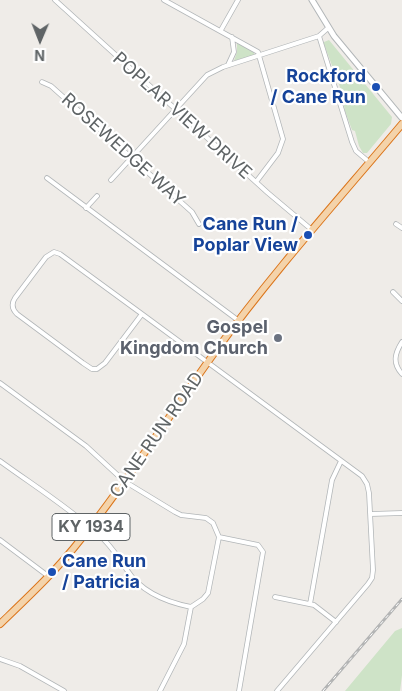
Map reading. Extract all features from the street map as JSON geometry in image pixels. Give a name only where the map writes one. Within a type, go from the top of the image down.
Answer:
[{"type":"highway","name":"CANE RUN ROAD","points":[[0,624],[48,576],[90,528],[238,321],[402,124]]},
{"type":"main road","points":[[312,0],[328,28],[402,118]]},
{"type":"street","name":"POPLAR VIEW DRIVE","points":[[55,0],[256,182],[312,230]]},
{"type":"street","points":[[164,0],[256,50],[284,139],[278,153],[256,182]]},
{"type":"street","points":[[221,30],[238,0]]},
{"type":"street","points":[[110,180],[202,78],[210,72],[319,36],[328,28]]},
{"type":"street","points":[[319,36],[352,142],[356,151],[369,162]]},
{"type":"street","points":[[228,66],[234,52],[232,37]]},
{"type":"street","name":"ROSEWEDGE WAY","points":[[42,82],[52,86],[192,212],[200,224]]},
{"type":"street","points":[[47,178],[238,321]]},
{"type":"street","points":[[86,208],[97,196]]},
{"type":"street","points":[[396,224],[402,228]]},
{"type":"street","points":[[142,314],[105,363],[96,370],[83,363],[17,314],[13,309],[12,303],[46,257],[54,252],[60,254],[208,362],[362,476],[366,481],[370,493],[372,578],[277,691]]},
{"type":"street","points":[[393,292],[402,302]]},
{"type":"street","points":[[402,342],[397,350],[395,359],[397,367],[402,374]]},
{"type":"street","points":[[0,383],[86,446],[124,481],[175,512],[181,515],[206,518],[216,527],[219,537],[208,593],[191,607],[184,644],[160,691]]},
{"type":"street","points":[[0,461],[110,545],[118,554],[127,570],[147,590],[169,601],[191,607]]},
{"type":"street","points":[[310,604],[332,480],[341,461]]},
{"type":"street","points":[[371,514],[402,512]]},
{"type":"street","points":[[219,537],[258,545],[263,552],[239,691]]},
{"type":"street","points":[[0,540],[48,576]]},
{"type":"street","points":[[275,597],[310,604],[320,608],[336,622]]},
{"type":"street","points":[[0,660],[20,666],[64,691]]},
{"type":"green space","points":[[329,40],[392,117],[391,124],[367,153],[363,153],[359,146],[355,131],[352,130],[345,111],[340,87],[324,44],[324,42]]},
{"type":"green space","points":[[237,42],[253,51],[255,55],[234,61],[237,52]]},
{"type":"green space","points":[[402,628],[400,691],[345,691],[395,631]]},
{"type":"railway","points":[[323,691],[402,599]]},
{"type":"place","name":"Rockford / Cane Run","points":[[376,87]]},
{"type":"place","name":"Cane Run / Poplar View","points":[[308,235]]},
{"type":"place","name":"Gospel Kingdom Church","points":[[278,338]]},
{"type":"place","name":"Cane Run / Patricia","points":[[52,572]]}]
